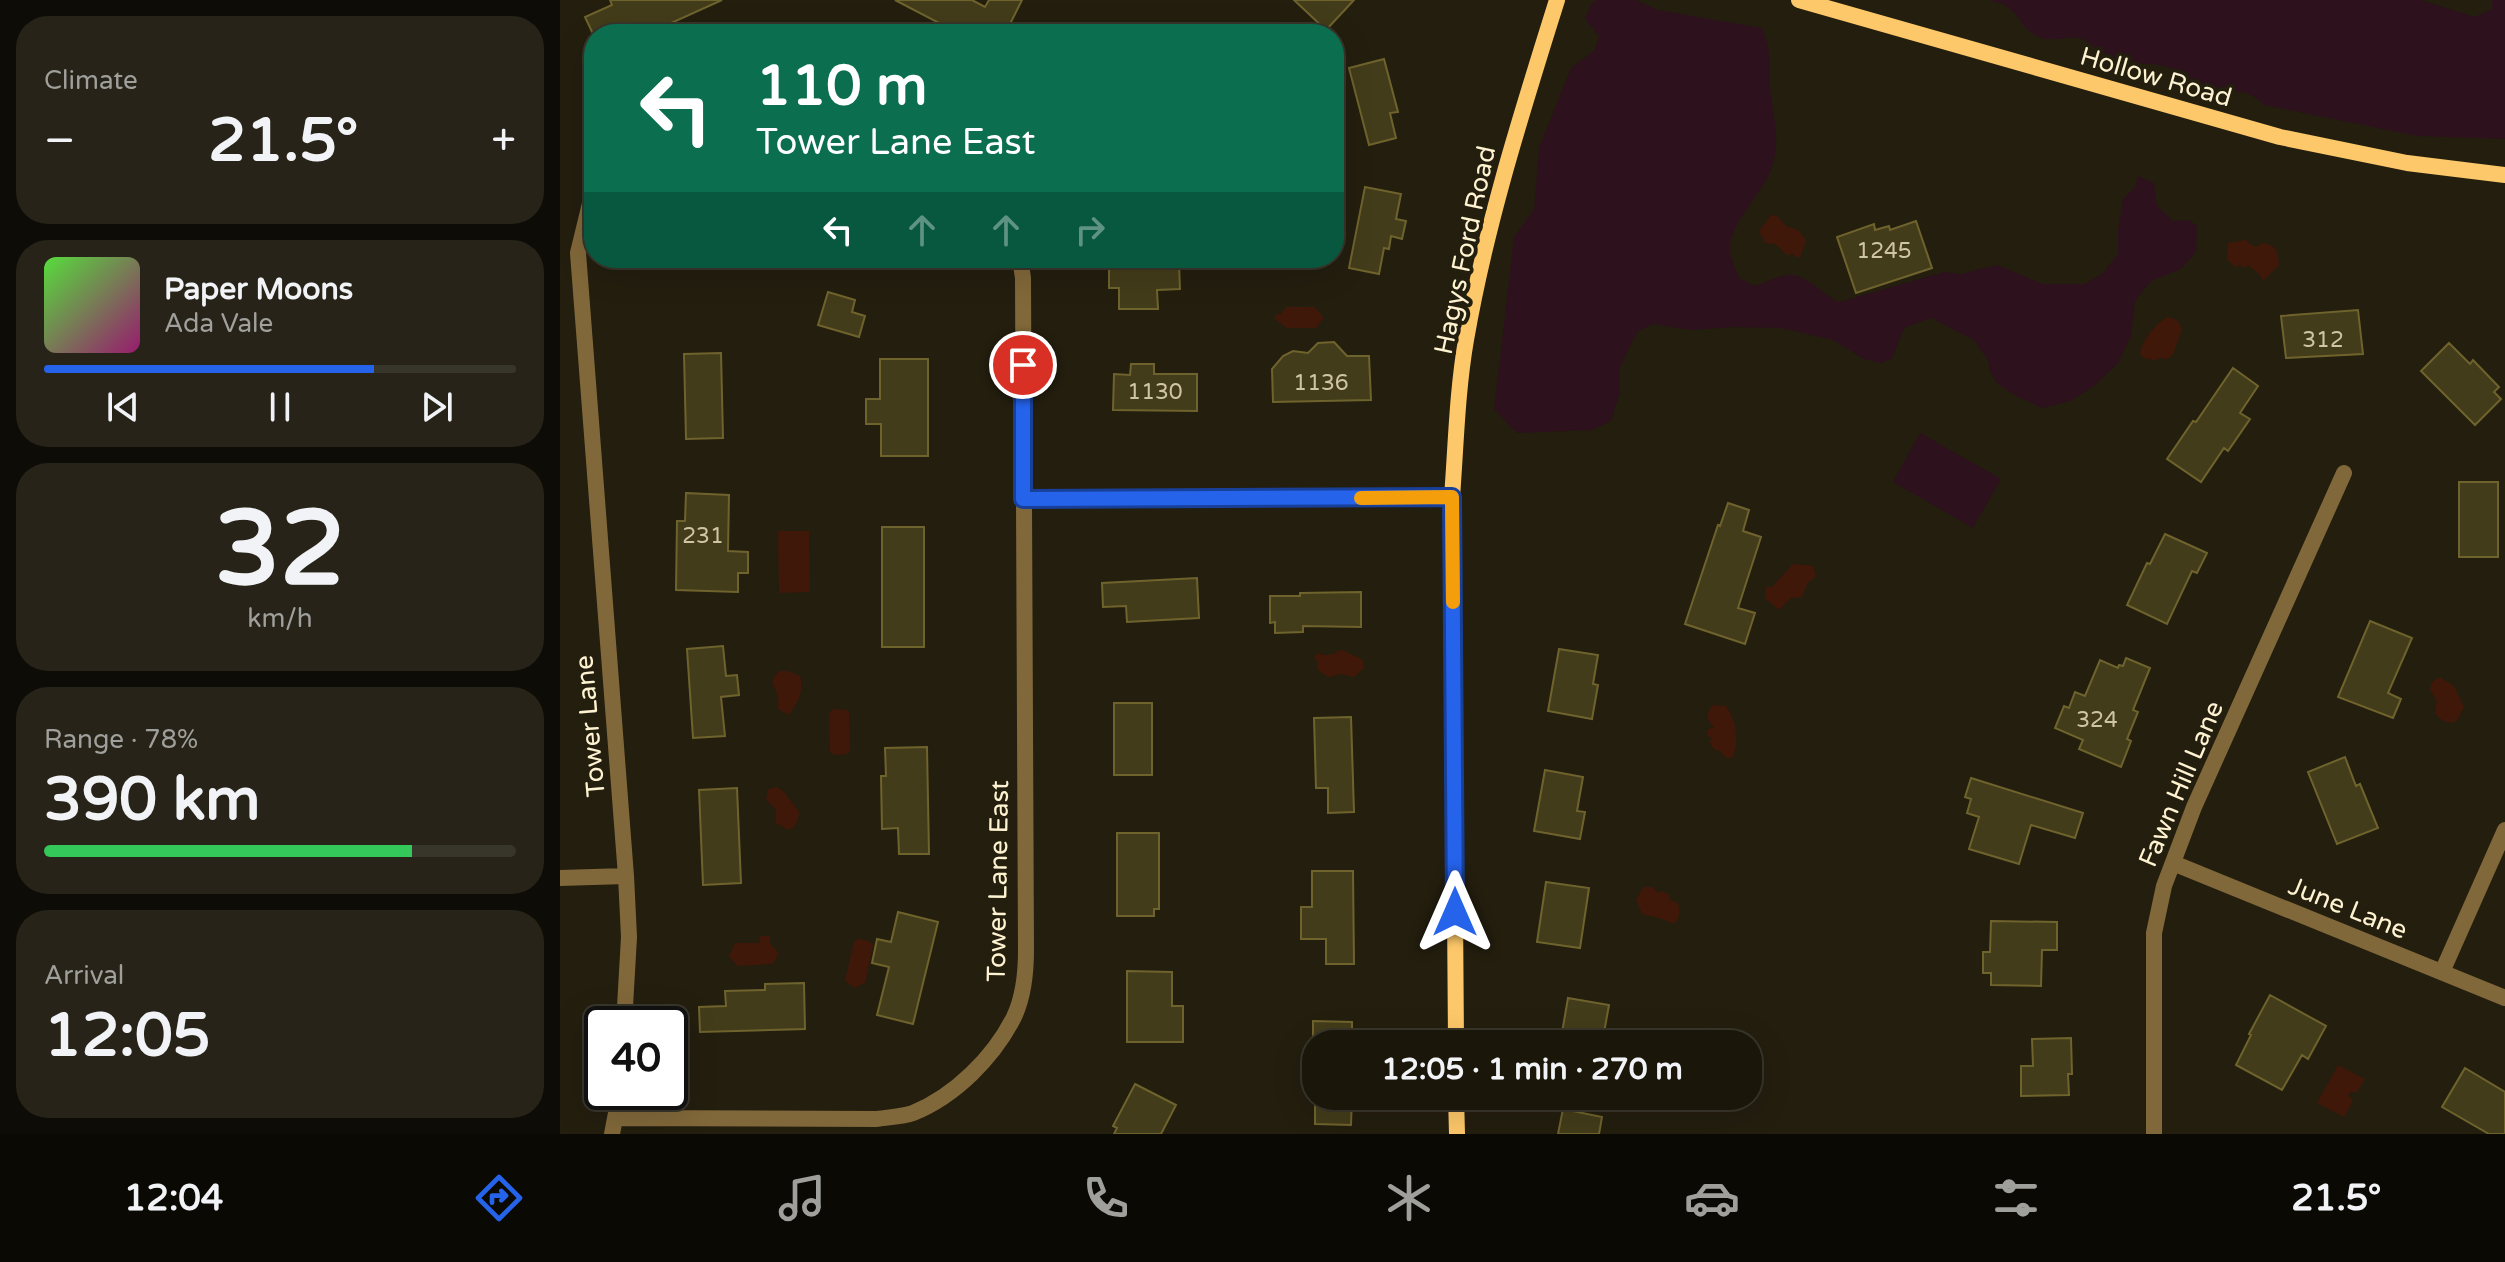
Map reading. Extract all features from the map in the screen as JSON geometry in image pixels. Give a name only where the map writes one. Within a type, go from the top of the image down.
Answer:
[{"type":"street","name":"Hagys Ford Road","points":[[1456,1030],[1452,497],[1465,344],[1477,279],[1511,148],[1557,0]]},
{"type":"street","name":"Hollow Road","points":[[1799,0],[2280,137],[2407,163],[2505,175]]},
{"type":"street","name":"Tower Lane","points":[[584,228],[578,253],[580,298],[626,876],[629,937],[625,1006]]},
{"type":"street","name":"Tower Lane East","points":[[614,1126],[877,1119],[910,1114],[931,1104],[969,1077],[987,1058],[1014,1016],[1026,960],[1022,268]]},
{"type":"street","name":"Fawn Hill Lane","points":[[2154,1134],[2154,933],[2164,886],[2194,807],[2344,473]]},
{"type":"street","points":[[1023,499],[1452,497]]},
{"type":"street","points":[[2442,972],[2505,830]]},
{"type":"street","name":"June Lane","points":[[2173,863],[2505,998]]},
{"type":"street","points":[[560,878],[626,876]]},
{"type":"street","points":[[1456,1110],[1457,1134]]},
{"type":"shaded area","points":[[1597,0],[1635,0],[1658,10],[1762,28],[1769,52],[1775,157],[1768,177],[1735,229],[1730,249],[1739,278],[1755,286],[1794,275],[1839,302],[1944,272],[1960,274],[1997,265],[2043,284],[2085,284],[2103,273],[2118,254],[2123,199],[2135,187],[2138,176],[2154,183],[2157,206],[2173,221],[2189,220],[2197,226],[2196,252],[2181,269],[2151,281],[2135,301],[2131,336],[2118,363],[2094,386],[2070,401],[2043,408],[2016,396],[1998,384],[1991,374],[1988,360],[1974,340],[1931,318],[1904,328],[1892,359],[1881,363],[1864,359],[1833,340],[1781,328],[1691,330],[1653,324],[1637,332],[1620,367],[1620,392],[1611,421],[1592,430],[1517,433],[1494,409],[1514,237],[1534,209],[1539,148],[1571,68],[1595,50],[1599,36],[1585,19],[1592,3]]},
{"type":"shaded area","points":[[1989,0],[2421,0],[2475,17],[2492,9],[2492,0],[2505,0],[2505,139],[2417,136],[2264,105],[2245,92],[2211,97],[2198,91],[2169,68],[2116,61],[2079,38],[2047,39],[2036,36],[2010,9]]},
{"type":"shaded area","points":[[1771,215],[1777,216],[1787,227],[1796,229],[1802,235],[1806,241],[1800,257],[1787,255],[1775,244],[1765,243],[1759,231]]},
{"type":"shaded area","points":[[2246,240],[2257,247],[2262,243],[2271,245],[2277,252],[2279,265],[2263,281],[2248,265],[2245,268],[2240,265],[2235,267],[2227,259],[2228,243]]},
{"type":"shaded area","points":[[1286,307],[1314,307],[1323,319],[1316,328],[1287,328],[1275,319],[1275,314],[1280,315]]},
{"type":"shaded area","points":[[2168,317],[2177,320],[2182,328],[2173,355],[2154,361],[2145,359],[2140,354],[2144,343],[2154,328]]},
{"type":"shaded area","points":[[1920,433],[2001,479],[1973,528],[1893,482]]},
{"type":"shaded area","points":[[778,531],[809,531],[810,592],[779,593]]},
{"type":"shaded area","points":[[1793,564],[1813,566],[1816,577],[1808,582],[1802,597],[1791,598],[1779,610],[1765,598],[1766,587],[1772,587]]},
{"type":"shaded area","points":[[1343,650],[1363,660],[1364,668],[1354,677],[1341,674],[1328,677],[1318,670],[1314,658],[1318,652],[1322,655],[1335,654]]},
{"type":"shaded area","points":[[779,671],[800,676],[801,692],[789,715],[778,709],[773,681]]},
{"type":"shaded area","points":[[2439,677],[2454,686],[2464,707],[2452,723],[2436,714],[2437,702],[2430,689],[2432,682]]},
{"type":"shaded area","points":[[1713,705],[1726,706],[1732,718],[1736,738],[1732,758],[1726,758],[1709,742],[1713,738],[1707,736],[1708,729],[1714,728],[1707,718]]},
{"type":"shaded area","points":[[833,709],[847,710],[849,713],[850,751],[847,754],[834,755],[830,751],[829,713]]},
{"type":"shaded area","points":[[777,787],[799,812],[796,823],[788,830],[776,823],[776,809],[766,800],[768,789]]},
{"type":"shaded area","points":[[1644,887],[1653,887],[1658,893],[1662,891],[1668,894],[1671,901],[1677,902],[1679,914],[1674,924],[1642,914],[1636,899]]},
{"type":"shaded area","points":[[760,936],[770,936],[770,943],[779,954],[772,964],[737,966],[729,956],[735,943],[760,943]]},
{"type":"shaded area","points":[[859,939],[873,945],[865,983],[854,988],[845,980],[854,942]]},
{"type":"shaded area","points":[[2338,1065],[2365,1079],[2357,1092],[2348,1095],[2353,1101],[2344,1117],[2317,1103]]},
{"type":"building","points":[[610,0],[722,0],[669,24],[588,24],[585,17],[612,5]]},
{"type":"building","points":[[895,0],[972,0],[985,7],[989,0],[1022,0],[1010,24],[941,24]]},
{"type":"building","points":[[1294,0],[1354,0],[1332,24],[1320,24]]},
{"type":"building","points":[[1384,59],[1398,112],[1390,113],[1396,138],[1369,145],[1349,68]]},
{"type":"building","points":[[1365,187],[1401,194],[1396,219],[1406,221],[1402,239],[1391,236],[1389,249],[1384,248],[1379,274],[1349,268]]},
{"type":"building","points":[[1916,221],[1932,268],[1856,293],[1837,237],[1874,224],[1875,230],[1889,226],[1890,230]]},
{"type":"building","points":[[1179,268],[1180,289],[1157,290],[1158,309],[1119,309],[1119,288],[1109,288],[1109,269]]},
{"type":"building","points":[[828,292],[855,300],[852,312],[865,316],[859,337],[818,325]]},
{"type":"building","points":[[2358,310],[2363,354],[2286,358],[2281,316]]},
{"type":"building","points":[[1334,342],[1347,356],[1369,356],[1371,400],[1273,402],[1272,369],[1283,356],[1293,351],[1308,353],[1318,343]]},
{"type":"building","points":[[2449,343],[2470,364],[2473,360],[2499,387],[2494,392],[2501,399],[2475,425],[2421,371]]},
{"type":"building","points":[[721,353],[723,438],[686,439],[684,354]]},
{"type":"building","points":[[880,359],[928,359],[928,456],[881,456],[881,424],[866,424],[866,399],[880,399]]},
{"type":"building","points":[[1131,364],[1154,364],[1154,374],[1197,374],[1197,411],[1113,410],[1114,374],[1130,375]]},
{"type":"building","points":[[2233,368],[2258,386],[2240,413],[2250,419],[2228,451],[2224,448],[2201,482],[2167,459]]},
{"type":"building","points":[[2459,482],[2498,482],[2498,557],[2459,557]]},
{"type":"building","points":[[686,493],[729,495],[728,551],[748,552],[748,573],[738,573],[738,592],[676,590],[677,521],[685,521]]},
{"type":"building","points":[[1728,503],[1749,510],[1743,531],[1761,537],[1738,608],[1755,613],[1745,644],[1685,624]]},
{"type":"building","points":[[882,527],[924,527],[924,647],[882,647]]},
{"type":"building","points":[[2165,534],[2207,553],[2197,573],[2192,571],[2167,624],[2127,605]]},
{"type":"building","points":[[1197,578],[1199,618],[1127,622],[1126,606],[1103,607],[1102,583]]},
{"type":"building","points":[[1361,592],[1361,627],[1303,626],[1303,632],[1275,633],[1275,622],[1270,623],[1270,596]]},
{"type":"building","points":[[2370,621],[2412,638],[2388,693],[2401,699],[2393,718],[2338,697]]},
{"type":"building","points":[[723,646],[726,676],[737,675],[739,695],[721,697],[725,736],[693,738],[687,649]]},
{"type":"building","points":[[1559,649],[1598,655],[1593,684],[1598,685],[1592,719],[1548,711]]},
{"type":"building","points":[[2126,658],[2150,668],[2133,710],[2138,712],[2127,739],[2131,741],[2121,767],[2079,749],[2083,740],[2055,728],[2064,706],[2069,708],[2075,692],[2085,696],[2100,660],[2118,668],[2119,665],[2123,666]]},
{"type":"building","points":[[1114,703],[1152,703],[1152,775],[1114,775]]},
{"type":"building","points":[[1351,717],[1354,812],[1328,813],[1328,788],[1316,788],[1314,718]]},
{"type":"building","points":[[927,747],[929,854],[899,854],[898,828],[882,829],[881,776],[886,776],[885,748]]},
{"type":"building","points":[[2345,757],[2378,828],[2337,844],[2308,772]]},
{"type":"building","points":[[1545,770],[1583,777],[1577,811],[1585,812],[1580,839],[1534,831]]},
{"type":"building","points":[[1971,778],[2083,813],[2075,838],[2031,825],[2019,864],[1969,849],[1979,817],[1967,813],[1971,799],[1965,797]]},
{"type":"building","points":[[737,788],[741,883],[703,885],[699,790]]},
{"type":"building","points":[[1117,833],[1159,833],[1159,909],[1154,909],[1154,916],[1117,916]]},
{"type":"building","points":[[1312,871],[1353,871],[1354,964],[1326,964],[1326,939],[1301,939],[1301,907],[1312,907]]},
{"type":"building","points":[[1546,882],[1589,888],[1580,948],[1537,942]]},
{"type":"building","points":[[898,912],[938,922],[913,1024],[877,1015],[889,967],[872,963],[877,939],[891,942]]},
{"type":"building","points":[[1991,921],[2057,922],[2057,950],[2042,950],[2041,986],[1991,985],[1991,973],[1983,973],[1983,952],[1990,952]]},
{"type":"building","points":[[1127,971],[1172,972],[1172,1006],[1183,1006],[1183,1042],[1127,1042]]},
{"type":"building","points":[[804,983],[805,1029],[700,1032],[699,1007],[726,1006],[725,991],[765,990],[765,984]]},
{"type":"building","points":[[2270,995],[2326,1026],[2308,1059],[2302,1055],[2282,1090],[2236,1065]]},
{"type":"building","points":[[1568,998],[1609,1005],[1605,1030],[1562,1030]]},
{"type":"building","points":[[1313,1021],[1352,1022],[1352,1030],[1313,1030]]},
{"type":"building","points":[[2071,1038],[2069,1095],[2021,1096],[2021,1066],[2033,1066],[2032,1039]]},
{"type":"building","points":[[2465,1068],[2505,1092],[2505,1134],[2489,1134],[2442,1107]]},
{"type":"building","points":[[1135,1084],[1176,1105],[1161,1134],[1114,1134],[1117,1128],[1113,1126]]},
{"type":"building","points":[[1315,1110],[1352,1110],[1351,1125],[1315,1124]]},
{"type":"building","points":[[1563,1110],[1602,1117],[1599,1134],[1558,1134]]},
{"type":"slow traffic","points":[[1361,498],[1452,497],[1453,602]]},
{"type":"route","points":[[1023,365],[1023,499],[1452,497],[1455,912]]}]
